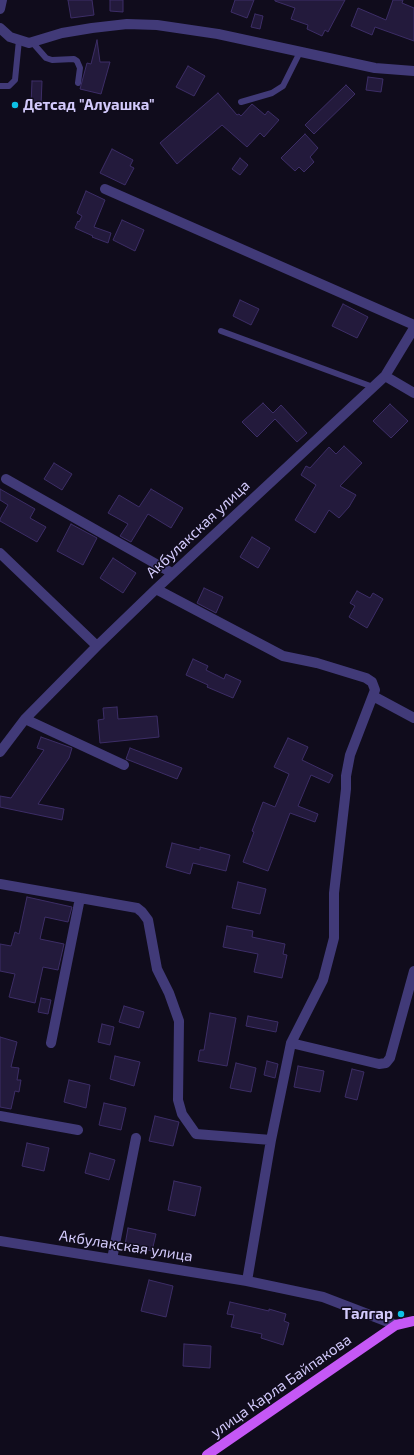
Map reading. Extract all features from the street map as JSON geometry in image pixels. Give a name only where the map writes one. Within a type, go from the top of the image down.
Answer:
[{"type":"main road","name":"улица Карла Байпакова","points":[[206,1455],[396,1325],[414,1321]]},
{"type":"street","points":[[0,9],[2,0]]},
{"type":"street","points":[[0,28],[10,37],[32,42],[62,33],[92,28],[127,24],[149,25],[218,34],[375,68],[414,72]]},
{"type":"street","points":[[105,189],[414,325]]},
{"type":"street","name":"Акбулакская улица","points":[[0,752],[25,719],[97,646],[172,573],[385,376],[414,328]]},
{"type":"street","points":[[385,376],[414,393]]},
{"type":"street","points":[[6,479],[172,573]]},
{"type":"street","points":[[0,553],[97,646]]},
{"type":"street","points":[[156,589],[283,656],[316,662],[366,678],[372,682],[375,690],[350,755],[346,776],[346,789],[334,893],[334,938],[322,980],[291,1043],[271,1140],[246,1281]]},
{"type":"street","points":[[373,696],[414,718]]},
{"type":"street","points":[[25,719],[124,766]]},
{"type":"street","points":[[0,884],[136,908],[142,912],[148,920],[157,969],[169,993],[179,1020],[178,1100],[182,1114],[196,1134],[271,1140]]},
{"type":"street","points":[[51,1043],[80,898]]},
{"type":"street","points":[[291,1043],[379,1064],[386,1063],[390,1058],[414,971]]},
{"type":"street","points":[[0,1116],[78,1130]]},
{"type":"street","points":[[112,1259],[136,1138]]},
{"type":"street","name":"Акбулакская улица","points":[[0,1241],[246,1281],[323,1297],[396,1325]]},
{"type":"lane","points":[[0,86],[9,86],[16,80],[18,40]]},
{"type":"lane","points":[[32,42],[46,58],[52,60],[74,59],[77,61],[80,68],[78,83]]},
{"type":"lane","points":[[241,102],[272,93],[282,86],[300,52]]},
{"type":"lane","points":[[221,331],[373,387]]},
{"type":"building","points":[[68,0],[92,0],[94,15],[71,18]]},
{"type":"building","points":[[110,0],[123,0],[123,12],[110,11]]},
{"type":"building","points":[[235,0],[254,0],[247,18],[231,12]]},
{"type":"building","points":[[275,0],[345,0],[328,32],[325,30],[322,36],[307,29],[308,25],[291,19],[295,8]]},
{"type":"building","points":[[393,0],[403,0],[402,3],[414,8],[414,41],[375,27],[372,35],[351,26],[358,8],[386,20]]},
{"type":"building","points":[[255,14],[263,16],[260,29],[251,27]]},
{"type":"building","points":[[97,40],[100,62],[110,62],[101,94],[80,89],[87,63],[91,64]]},
{"type":"building","points":[[188,66],[205,76],[194,96],[176,87]]},
{"type":"building","points":[[368,77],[383,79],[381,92],[366,90]]},
{"type":"building","points":[[32,81],[42,81],[41,105],[31,105]]},
{"type":"building","points":[[346,85],[355,94],[314,134],[305,125]]},
{"type":"building","points":[[218,93],[237,115],[239,114],[241,116],[252,104],[265,115],[268,111],[279,120],[264,137],[260,133],[247,147],[222,125],[177,164],[160,143]]},
{"type":"building","points":[[305,134],[318,148],[310,157],[314,162],[304,172],[299,167],[295,171],[281,158]]},
{"type":"building","points":[[112,149],[133,160],[130,166],[134,168],[125,185],[100,173]]},
{"type":"building","points":[[240,158],[248,165],[240,175],[232,169]]},
{"type":"building","points":[[86,191],[105,200],[94,227],[111,233],[108,243],[75,228],[82,216],[77,213]]},
{"type":"building","points":[[122,220],[144,230],[135,251],[113,240]]},
{"type":"building","points":[[240,300],[259,309],[251,325],[233,316]]},
{"type":"building","points":[[343,304],[368,317],[357,338],[332,326]]},
{"type":"building","points":[[263,403],[273,413],[281,405],[307,433],[297,442],[275,419],[257,437],[242,422]]},
{"type":"building","points":[[390,404],[408,421],[391,438],[373,421]]},
{"type":"building","points":[[344,446],[362,463],[340,486],[356,495],[349,507],[339,518],[329,510],[315,533],[295,520],[316,485],[301,475],[306,466],[310,468],[329,447],[336,454]]},
{"type":"building","points":[[54,463],[72,474],[62,490],[44,479]]},
{"type":"building","points":[[0,489],[35,509],[30,518],[46,527],[37,542],[0,521],[8,505],[0,500]]},
{"type":"building","points":[[151,489],[183,508],[171,528],[148,514],[131,542],[120,536],[128,524],[108,513],[119,495],[139,507]]},
{"type":"building","points":[[71,524],[97,538],[83,565],[57,551]]},
{"type":"building","points":[[252,537],[270,548],[258,568],[240,557]]},
{"type":"building","points":[[113,558],[136,573],[123,593],[100,578]]},
{"type":"building","points":[[204,588],[223,597],[216,613],[197,603]]},
{"type":"building","points":[[357,591],[370,598],[373,593],[383,599],[367,628],[349,617],[355,606],[350,603]]},
{"type":"building","points":[[193,659],[208,666],[206,670],[224,679],[226,674],[241,681],[233,698],[207,687],[208,685],[186,675]]},
{"type":"building","points":[[117,707],[118,719],[157,716],[159,737],[100,743],[98,720],[104,719],[103,708]]},
{"type":"building","points":[[41,737],[72,748],[69,758],[38,804],[64,809],[62,820],[0,807],[0,796],[11,798],[44,750],[37,748]]},
{"type":"building","points":[[288,738],[308,747],[302,760],[333,775],[329,783],[311,775],[298,806],[318,814],[315,822],[290,813],[268,871],[243,862],[254,832],[252,831],[263,802],[275,807],[289,774],[274,767]]},
{"type":"building","points":[[130,748],[182,768],[177,779],[126,759]]},
{"type":"building","points":[[172,843],[200,850],[200,847],[230,855],[226,871],[193,863],[190,874],[166,867]]},
{"type":"building","points":[[238,882],[266,889],[260,914],[232,908]]},
{"type":"building","points":[[27,897],[72,907],[68,922],[45,917],[40,939],[64,944],[58,970],[43,967],[35,1003],[9,997],[15,974],[0,971],[0,944],[11,946],[15,932],[19,934]]},
{"type":"building","points":[[227,926],[253,931],[252,937],[285,944],[283,954],[287,955],[282,978],[254,972],[258,954],[223,947]]},
{"type":"building","points":[[41,998],[51,1000],[48,1014],[38,1012]]},
{"type":"building","points":[[124,1006],[144,1012],[139,1028],[119,1022]]},
{"type":"building","points":[[210,1013],[236,1018],[227,1066],[198,1061],[200,1050],[204,1050]]},
{"type":"building","points":[[248,1016],[278,1022],[276,1032],[246,1026]]},
{"type":"building","points":[[102,1024],[114,1027],[110,1045],[98,1042]]},
{"type":"building","points":[[0,1037],[17,1042],[11,1067],[19,1068],[17,1080],[21,1080],[19,1092],[15,1091],[11,1109],[0,1107]]},
{"type":"building","points":[[115,1056],[140,1062],[134,1086],[110,1079]]},
{"type":"building","points":[[267,1061],[278,1064],[275,1078],[264,1075]]},
{"type":"building","points":[[236,1063],[256,1068],[251,1092],[230,1088]]},
{"type":"building","points":[[298,1066],[324,1071],[320,1092],[294,1087]]},
{"type":"building","points":[[352,1069],[364,1072],[357,1100],[345,1097]]},
{"type":"building","points":[[69,1080],[90,1085],[86,1108],[64,1102]]},
{"type":"building","points":[[104,1103],[126,1108],[121,1130],[99,1125]]},
{"type":"building","points":[[155,1116],[179,1122],[173,1146],[149,1141]]},
{"type":"building","points":[[27,1143],[49,1148],[44,1171],[22,1166]]},
{"type":"building","points":[[90,1153],[115,1160],[109,1180],[85,1173]]},
{"type":"building","points":[[174,1181],[201,1187],[195,1216],[168,1210]]},
{"type":"building","points":[[128,1228],[156,1234],[152,1251],[125,1245]]},
{"type":"building","points":[[149,1280],[173,1286],[166,1317],[141,1311]]},
{"type":"building","points":[[230,1302],[269,1311],[269,1309],[286,1314],[284,1321],[289,1323],[283,1345],[261,1338],[262,1334],[231,1327],[234,1315],[227,1314]]},
{"type":"building","points":[[184,1344],[211,1346],[210,1368],[183,1366]]},
{"type":"place","name":"Детсад \"Алуашка\"","points":[[15,105]]},
{"type":"place","name":"Талгар","points":[[401,1314]]}]
